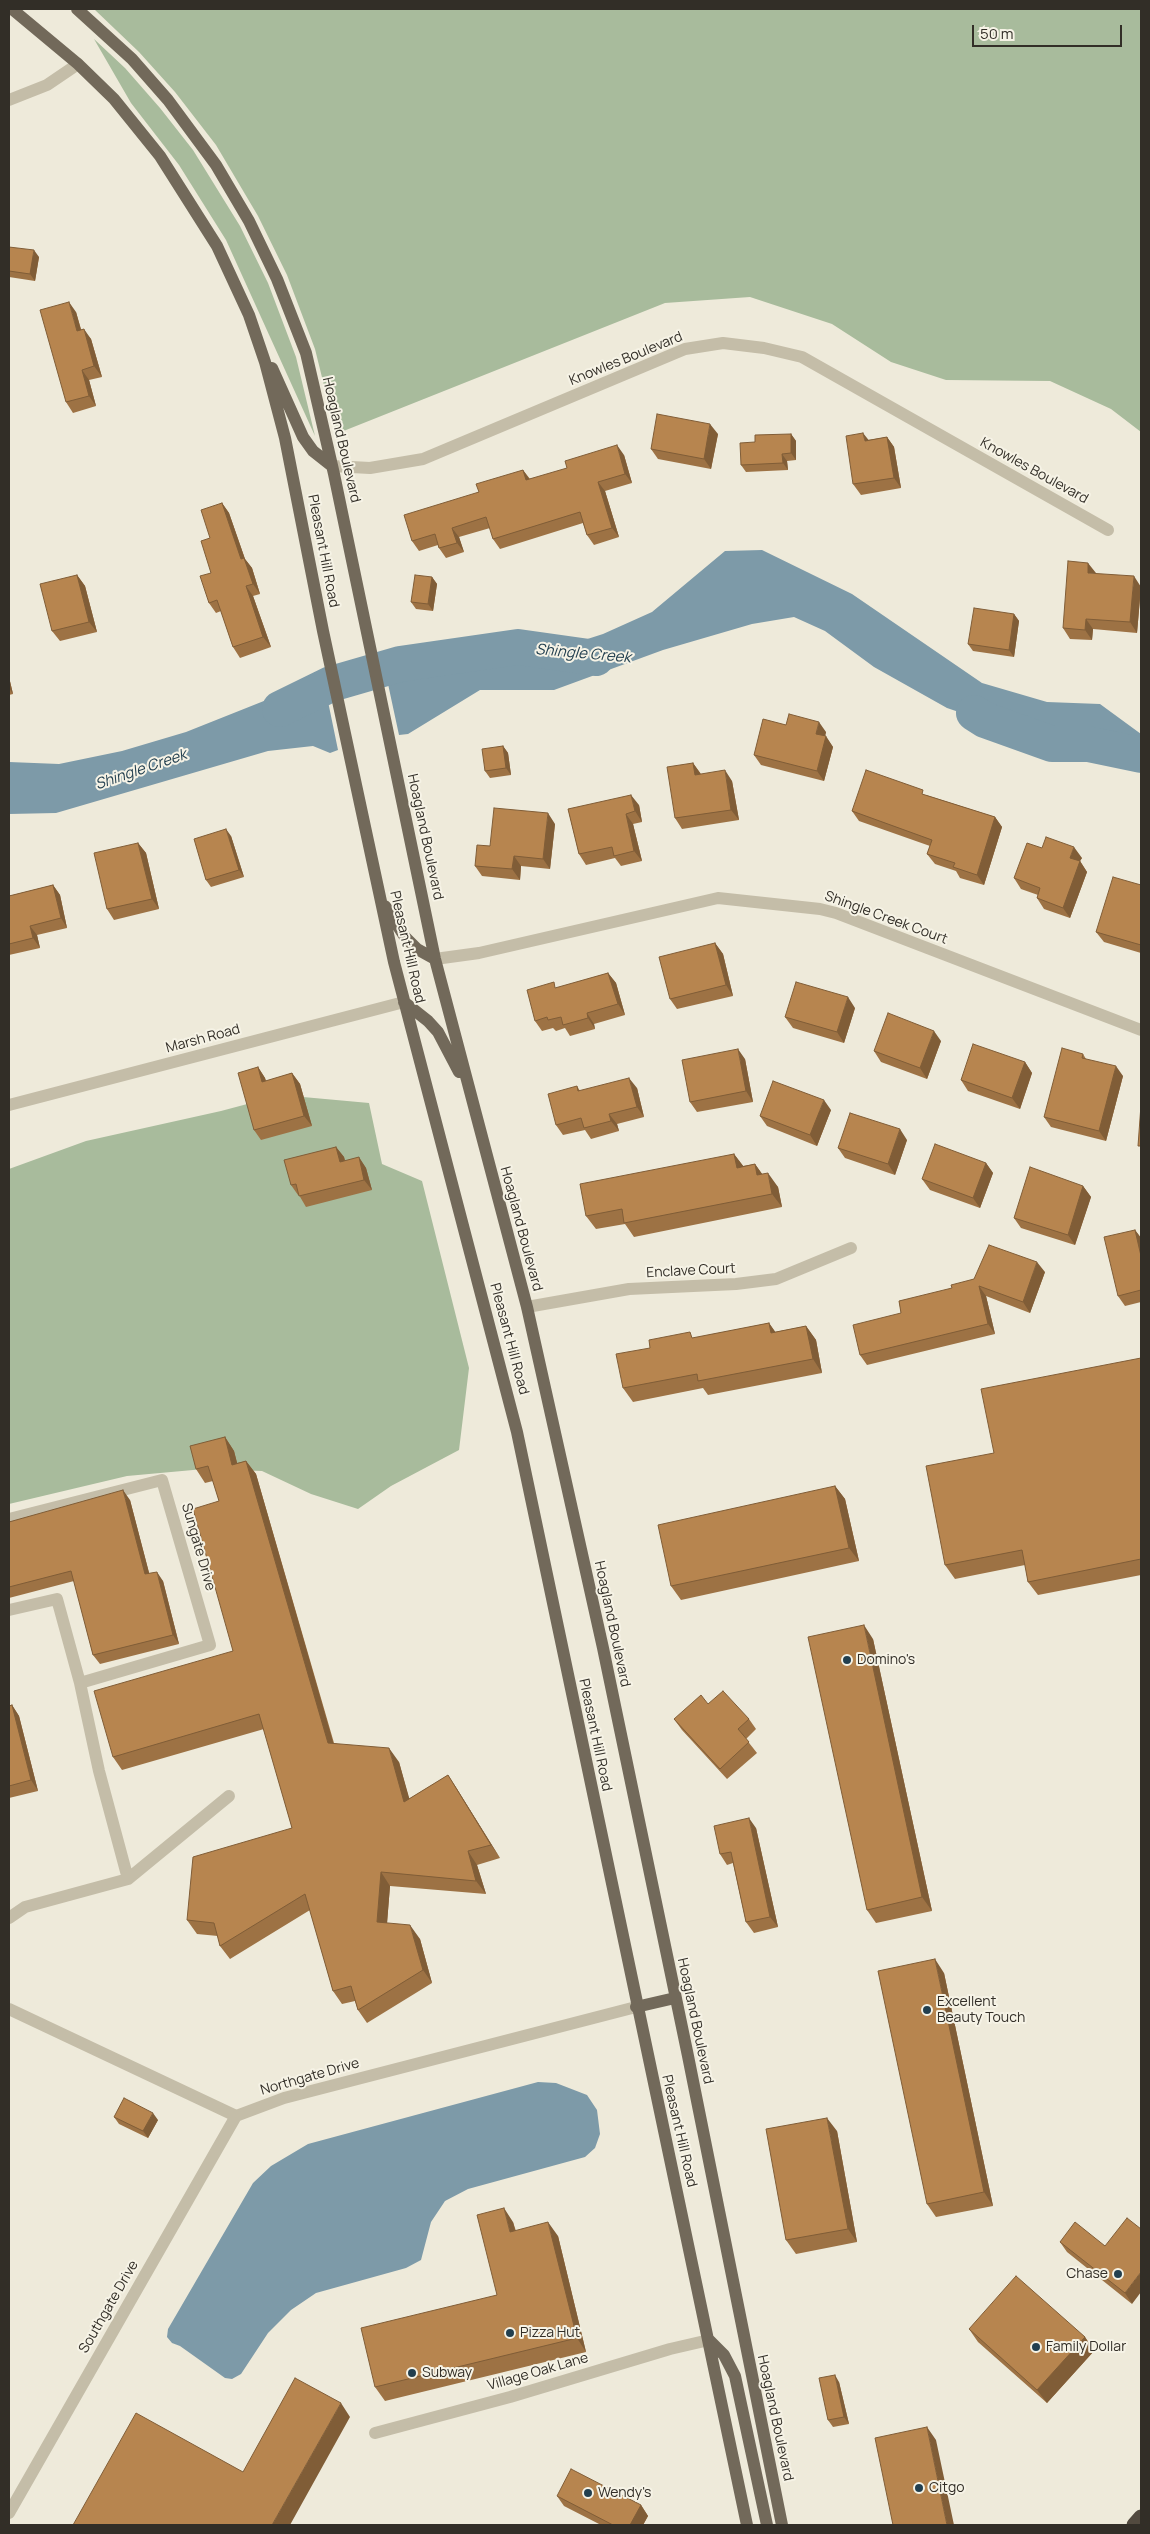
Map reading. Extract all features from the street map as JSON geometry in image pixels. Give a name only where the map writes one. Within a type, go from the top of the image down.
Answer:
[{"type":"highway","points":[[1134,2525],[1141,2517]]},
{"type":"main road","points":[[12,9],[78,64]]},
{"type":"main road","name":"Hoagland Boulevard","points":[[77,9],[132,59],[168,100],[211,158],[249,220],[278,279],[306,353],[332,466],[435,959],[527,1307],[603,1648],[782,2525]]},
{"type":"main road","name":"Pleasant Hill Road","points":[[78,64],[138,128],[177,180],[217,246],[249,315],[266,362],[285,438],[348,747],[404,1002],[517,1432],[636,2006],[709,2340],[747,2525]]},
{"type":"main road","points":[[249,315],[303,438],[313,451],[332,466]]},
{"type":"main road","points":[[381,900],[405,936],[417,949],[435,959]]},
{"type":"main road","points":[[404,1002],[428,1021],[438,1032],[469,1089]]},
{"type":"main road","points":[[636,2006],[675,1998]]},
{"type":"main road","points":[[709,2340],[724,2354],[735,2376],[767,2525]]},
{"type":"street","points":[[9,100],[47,86],[78,64]]},
{"type":"street","name":"Knowles Boulevard","points":[[332,466],[370,468],[423,459],[685,349],[723,343],[764,348],[802,357],[1108,530]]},
{"type":"street","name":"Shingle Creek Court","points":[[435,959],[479,952],[718,898],[820,909],[836,913],[1141,1030]]},
{"type":"street","name":"Marsh Road","points":[[9,1105],[404,1002]]},
{"type":"street","name":"Enclave Court","points":[[527,1307],[629,1289],[736,1284],[776,1278],[851,1248]]},
{"type":"street","name":"Sungate Drive","points":[[9,1519],[162,1480],[210,1645],[80,1683]]},
{"type":"street","points":[[9,1610],[57,1599],[80,1683],[99,1771],[128,1879]]},
{"type":"street","points":[[9,1918],[25,1907],[128,1879],[229,1796]]},
{"type":"street","name":"Northgate Drive","points":[[236,2116],[294,2095],[636,2006]]},
{"type":"street","points":[[9,2009],[236,2116]]},
{"type":"street","name":"Southgate Drive","points":[[9,2513],[236,2116]]},
{"type":"street","name":"Village Oak Lane","points":[[375,2433],[510,2397],[670,2349],[709,2340]]},
{"type":"green space","points":[[94,9],[1141,9],[1141,432],[1111,409],[1050,381],[946,380],[891,362],[832,324],[750,297],[665,303],[336,434],[315,349],[287,275],[258,216],[216,145],[175,92],[139,52]]},
{"type":"green space","points":[[94,39],[125,68],[193,150],[240,226],[268,283],[296,357],[315,436],[226,240],[179,165],[131,103]]},
{"type":"green space","points":[[281,1095],[369,1103],[382,1164],[422,1181],[469,1368],[459,1450],[391,1486],[358,1509],[311,1494],[262,1471],[204,1469],[127,1476],[9,1504],[9,1169],[86,1141],[221,1111]]},
{"type":"water","points":[[762,550],[852,594],[982,683],[1047,702],[1100,704],[1141,734],[1141,770],[1082,745],[1012,730],[947,708],[874,667],[825,631],[794,617],[752,624],[663,650],[554,690],[480,690],[408,734],[399,735],[385,670],[467,667],[550,651],[603,634],[652,612],[725,551]]},
{"type":"water","points":[[324,682],[338,750],[330,753],[313,746],[268,751],[56,813],[9,814],[9,762],[59,764],[122,751],[186,732],[294,689]]},
{"type":"water","points":[[538,2082],[556,2083],[587,2095],[597,2110],[600,2134],[595,2148],[585,2157],[468,2189],[445,2201],[431,2222],[421,2260],[406,2268],[316,2293],[291,2310],[268,2333],[241,2374],[232,2379],[225,2378],[180,2346],[172,2343],[167,2337],[168,2329],[253,2183],[271,2166],[308,2144]]},
{"type":"building","points":[[9,247],[34,250],[30,274],[9,271]]},
{"type":"building","points":[[69,302],[77,331],[84,329],[94,366],[82,370],[89,396],[66,402],[40,310]]},
{"type":"building","points":[[657,414],[710,424],[704,459],[651,449]]},
{"type":"building","points":[[863,433],[865,441],[887,437],[894,478],[853,484],[846,436]]},
{"type":"building","points":[[791,434],[791,453],[782,454],[783,463],[741,465],[740,443],[755,442],[755,435]]},
{"type":"building","points":[[617,445],[625,474],[598,482],[612,528],[587,535],[580,512],[493,539],[486,517],[452,528],[457,543],[439,548],[435,534],[412,541],[404,515],[479,492],[476,484],[523,470],[526,480],[567,468],[565,461]]},
{"type":"building","points":[[222,503],[241,559],[244,558],[253,584],[246,586],[263,637],[233,647],[217,600],[209,603],[200,576],[211,573],[201,541],[210,538],[201,510]]},
{"type":"building","points":[[1068,561],[1088,563],[1088,573],[1134,576],[1130,622],[1086,619],[1085,630],[1063,628]]},
{"type":"building","points":[[77,575],[89,622],[52,631],[40,584]]},
{"type":"building","points":[[415,575],[432,577],[428,604],[411,602]]},
{"type":"building","points":[[974,608],[1014,614],[1009,650],[968,644]]},
{"type":"building","points":[[789,714],[819,722],[816,734],[826,736],[817,771],[754,755],[763,719],[786,725]]},
{"type":"building","points":[[503,746],[506,768],[485,771],[482,749]]},
{"type":"building","points":[[693,763],[695,775],[725,770],[731,810],[675,818],[667,767]]},
{"type":"building","points":[[866,770],[923,790],[922,794],[995,817],[977,875],[953,867],[955,863],[927,854],[932,840],[852,811]]},
{"type":"building","points":[[631,795],[635,811],[626,814],[634,851],[614,856],[612,847],[579,854],[568,809]]},
{"type":"building","points":[[494,808],[548,813],[543,859],[514,856],[512,869],[475,866],[477,845],[490,846]]},
{"type":"building","points":[[226,829],[239,870],[206,880],[194,839]]},
{"type":"building","points":[[1046,837],[1074,847],[1070,858],[1080,861],[1063,908],[1037,898],[1040,888],[1014,878],[1027,843],[1042,848]]},
{"type":"building","points":[[138,843],[152,899],[107,909],[94,853]]},
{"type":"building","points":[[1113,877],[1141,885],[1141,945],[1096,932]]},
{"type":"building","points":[[53,885],[61,918],[30,926],[33,938],[9,944],[9,896]]},
{"type":"building","points":[[715,943],[726,985],[670,999],[659,957]]},
{"type":"building","points":[[608,973],[618,1004],[587,1013],[588,1018],[563,1025],[561,1017],[548,1020],[547,1017],[535,1021],[527,990],[554,982],[555,988]]},
{"type":"building","points":[[796,982],[848,997],[837,1032],[785,1017]]},
{"type":"building","points":[[888,1013],[934,1031],[920,1068],[874,1051]]},
{"type":"building","points":[[973,1044],[1025,1062],[1012,1098],[961,1080]]},
{"type":"building","points":[[1062,1048],[1083,1054],[1082,1058],[1116,1066],[1099,1131],[1044,1117]]},
{"type":"building","points":[[738,1049],[746,1091],[690,1102],[682,1060]]},
{"type":"building","points":[[258,1067],[262,1082],[292,1073],[304,1116],[254,1130],[238,1073]]},
{"type":"building","points":[[629,1078],[637,1107],[609,1114],[611,1121],[584,1128],[581,1118],[556,1125],[548,1094],[577,1086],[578,1091]]},
{"type":"building","points":[[773,1081],[824,1100],[810,1135],[760,1116]]},
{"type":"building","points":[[1141,1105],[1141,1146],[1138,1146]]},
{"type":"building","points":[[850,1113],[900,1129],[888,1164],[838,1148]]},
{"type":"building","points":[[935,1144],[986,1163],[973,1198],[922,1179]]},
{"type":"building","points":[[336,1147],[340,1162],[359,1157],[364,1180],[299,1196],[296,1184],[291,1185],[284,1160]]},
{"type":"building","points":[[734,1154],[737,1168],[755,1164],[757,1175],[768,1173],[772,1194],[624,1223],[622,1209],[586,1216],[580,1184]]},
{"type":"building","points":[[1030,1167],[1083,1186],[1068,1235],[1014,1218]]},
{"type":"building","points":[[1135,1230],[1141,1256],[1141,1290],[1118,1296],[1104,1237]]},
{"type":"building","points":[[989,1245],[1037,1262],[1023,1302],[979,1286],[988,1324],[860,1355],[853,1325],[901,1313],[899,1301],[952,1288],[951,1285],[974,1279]]},
{"type":"building","points":[[769,1323],[771,1333],[806,1326],[813,1359],[698,1381],[697,1374],[623,1388],[616,1354],[650,1348],[649,1340],[690,1332],[692,1338]]},
{"type":"building","points":[[1141,1358],[1141,1559],[1028,1582],[1022,1550],[945,1565],[926,1466],[994,1453],[981,1389]]},
{"type":"building","points":[[225,1437],[232,1465],[246,1461],[328,1743],[389,1748],[404,1802],[448,1775],[491,1845],[468,1851],[476,1881],[381,1872],[377,1922],[410,1925],[423,1970],[358,2010],[351,1986],[333,1991],[305,1894],[220,1946],[214,1923],[187,1920],[193,1857],[292,1828],[259,1714],[113,1757],[94,1691],[233,1651],[193,1509],[219,1501],[208,1466],[196,1469],[190,1446]]},
{"type":"building","points":[[835,1486],[849,1548],[671,1586],[658,1525]]},
{"type":"building","points":[[123,1490],[145,1574],[157,1572],[173,1635],[93,1655],[71,1571],[9,1587],[9,1522]]},
{"type":"building","points":[[864,1625],[922,1897],[867,1910],[808,1637]]},
{"type":"building","points":[[723,1691],[749,1719],[738,1729],[749,1742],[720,1769],[674,1719],[701,1695],[708,1704]]},
{"type":"building","points":[[12,1705],[31,1780],[9,1786],[9,1706]]},
{"type":"building","points":[[749,1818],[770,1917],[746,1922],[731,1852],[720,1854],[714,1826]]},
{"type":"building","points":[[935,1959],[984,2192],[927,2204],[878,1971]]},
{"type":"building","points":[[124,2098],[153,2113],[143,2131],[114,2117]]},
{"type":"building","points":[[827,2118],[848,2229],[786,2240],[766,2129]]},
{"type":"building","points":[[504,2208],[510,2232],[548,2222],[577,2338],[375,2387],[361,2328],[497,2295],[477,2215]]},
{"type":"building","name":"Chase","points":[[1127,2218],[1141,2229],[1141,2272],[1125,2293],[1060,2242],[1075,2222],[1105,2246]]},
{"type":"building","name":"Family Dollar","points":[[1016,2276],[1085,2337],[1037,2390],[969,2329]]},
{"type":"building","points":[[835,2375],[844,2417],[828,2420],[819,2378]]},
{"type":"building","points":[[295,2378],[341,2403],[272,2525],[73,2525],[136,2413],[243,2472]]},
{"type":"building","name":"Citgo","points":[[927,2427],[947,2525],[893,2525],[875,2438]]},
{"type":"building","name":"Wendy's","points":[[571,2469],[641,2505],[630,2525],[613,2525],[557,2496]]},
{"type":"waterway","name":"Shingle Creek","points":[[280,709],[331,684],[400,664],[518,647],[596,658]]},
{"type":"waterway","name":"Shingle Creek","points":[[974,713],[985,720],[1052,744],[1088,744],[1141,755]]},
{"type":"place","name":"Domino's","points":[[847,1660]]},
{"type":"place","name":"Excellent Beauty Touch","points":[[927,2010]]},
{"type":"place","name":"Chase","points":[[1118,2274]]},
{"type":"place","name":"Pizza Hut","points":[[510,2333]]},
{"type":"place","name":"Family Dollar","points":[[1036,2347]]},
{"type":"place","name":"Subway","points":[[412,2373]]},
{"type":"place","name":"Citgo","points":[[919,2488]]},
{"type":"place","name":"Wendy's","points":[[588,2493]]}]
